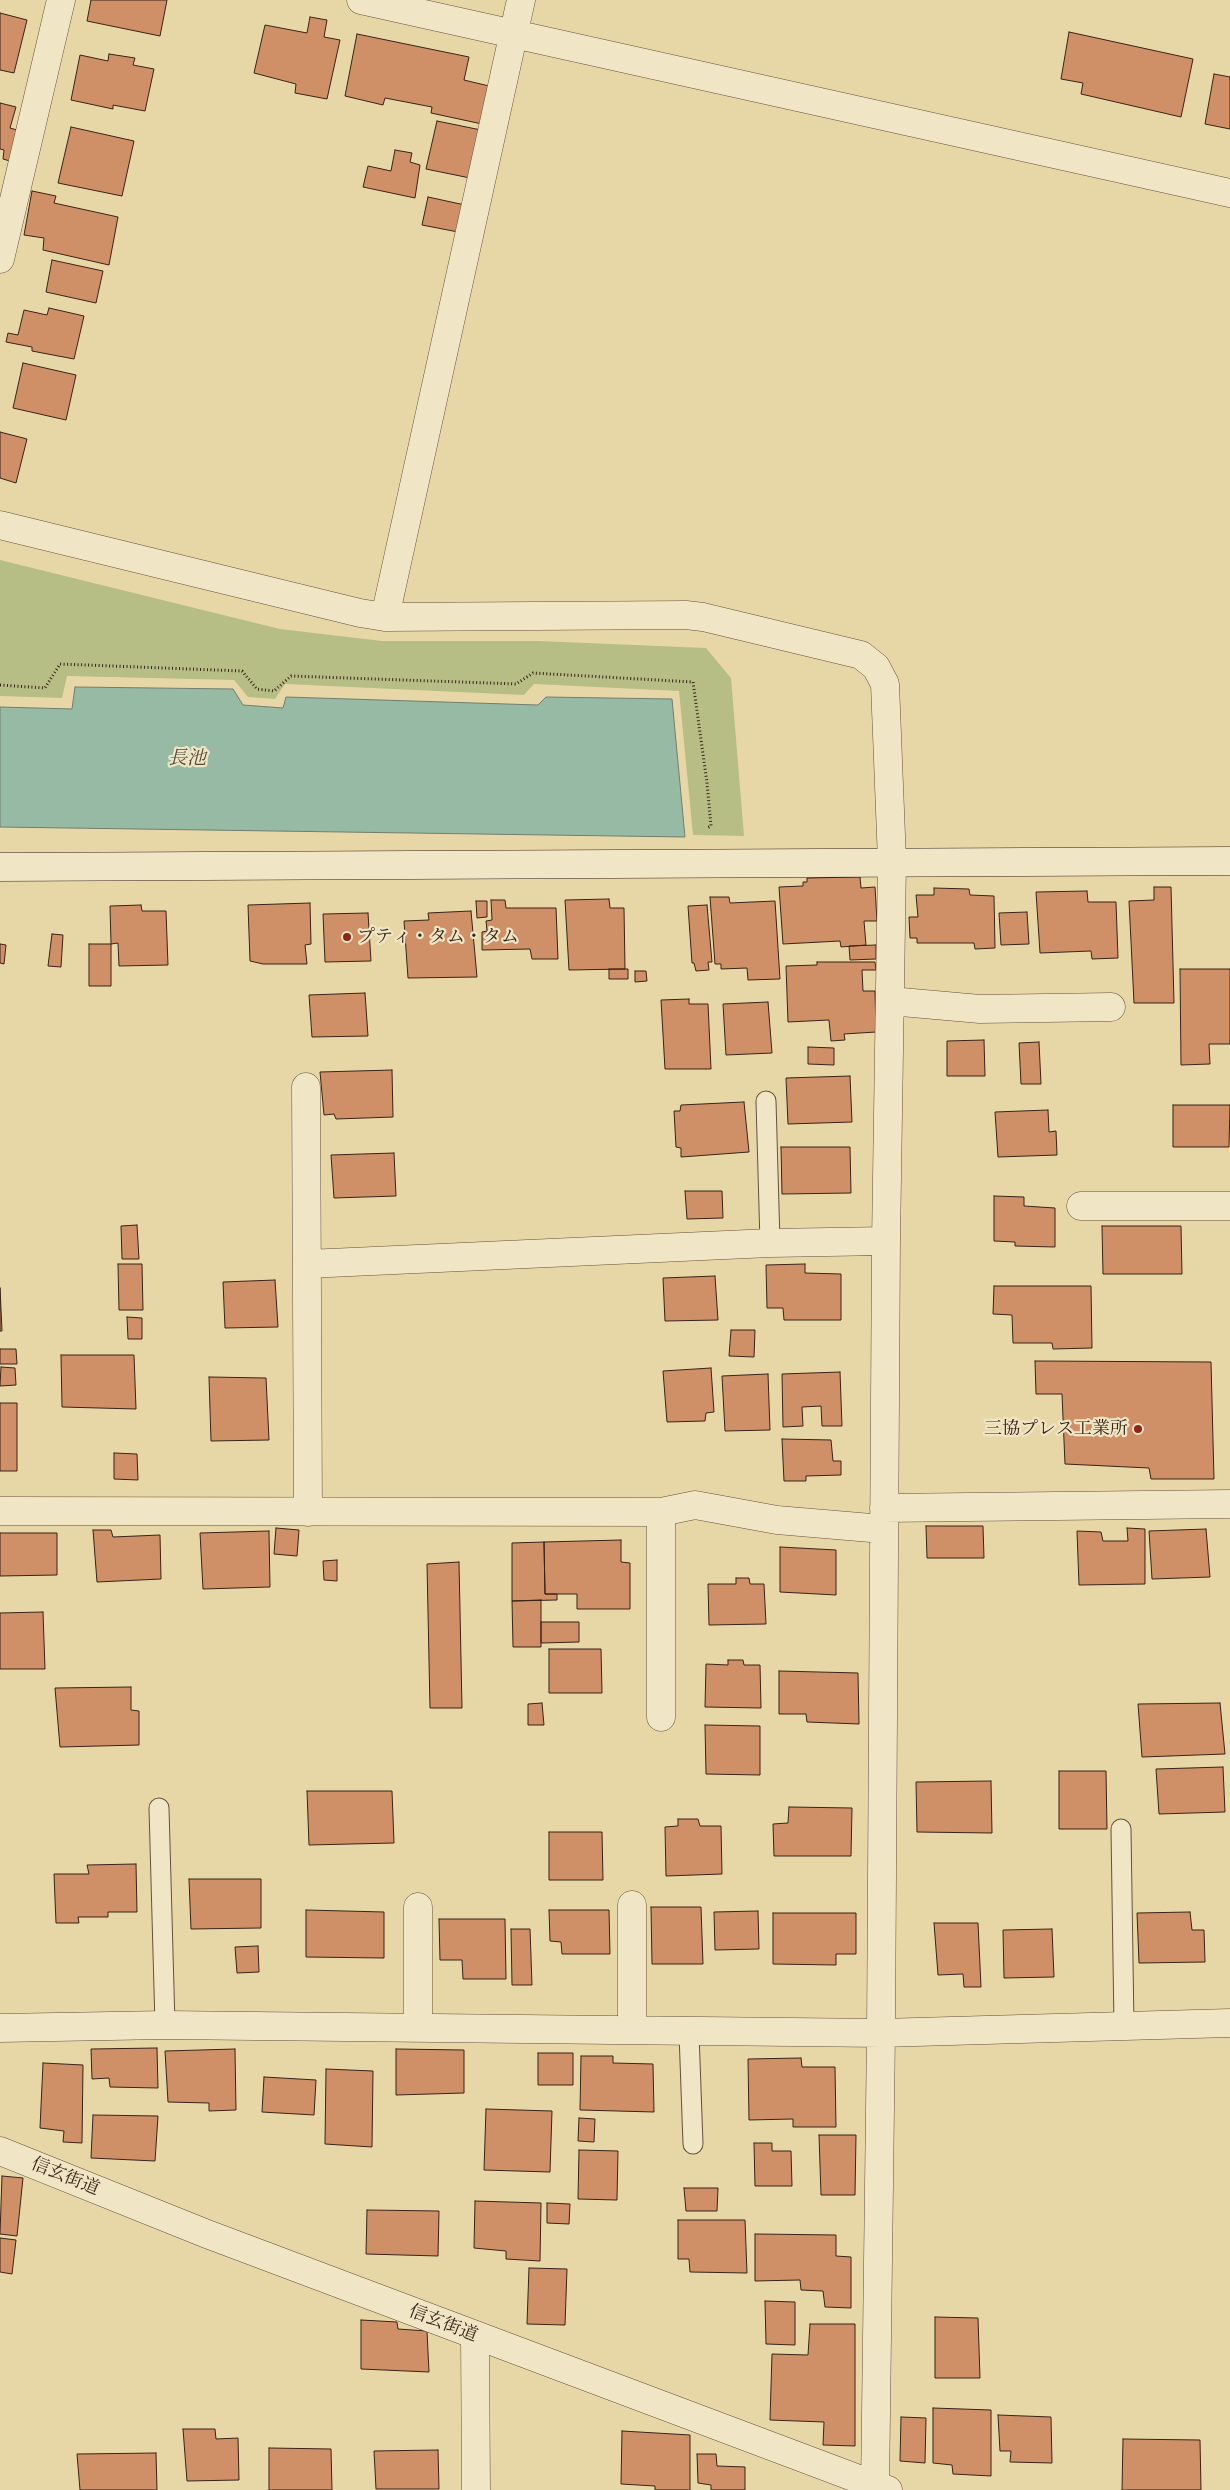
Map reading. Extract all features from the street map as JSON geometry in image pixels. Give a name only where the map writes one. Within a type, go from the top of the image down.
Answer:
[{"type":"street","points":[[0,259],[61,0]]},
{"type":"street","points":[[361,0],[1230,192]]},
{"type":"street","points":[[385,617],[521,0]]},
{"type":"street","points":[[0,525],[360,613],[385,617],[686,615],[703,617],[861,655],[876,667],[885,684],[892,861],[883,1519],[879,2489]]},
{"type":"street","points":[[0,867],[892,861],[1230,861]]},
{"type":"street","points":[[890,1001],[980,1009],[1111,1007]]},
{"type":"street","points":[[306,1087],[308,1512]]},
{"type":"street","points":[[1081,1206],[1230,1206]]},
{"type":"street","points":[[307,1264],[770,1243],[886,1241]]},
{"type":"street","points":[[0,1511],[661,1512],[695,1504],[777,1520],[883,1519],[1230,1504]]},
{"type":"street","points":[[661,1512],[661,1717]]},
{"type":"street","points":[[632,1905],[632,2030]]},
{"type":"street","points":[[418,1907],[418,2028]]},
{"type":"street","points":[[0,2028],[165,2025],[632,2030],[689,2033],[881,2033],[1230,2023]]},
{"type":"street","name":"信玄街道","points":[[0,2151],[208,2234],[879,2489]]},
{"type":"street","points":[[475,2336],[476,2490]]},
{"type":"lane","points":[[766,1101],[770,1243]]},
{"type":"lane","points":[[159,1808],[165,2025]]},
{"type":"lane","points":[[1121,1828],[1124,2026]]},
{"type":"lane","points":[[689,2033],[693,2144]]},
{"type":"path","points":[[0,685],[45,688],[60,664],[242,671],[257,688],[274,691],[291,676],[516,684],[533,673],[693,682],[711,826],[704,831]]},
{"type":"green space","points":[[0,560],[280,629],[382,641],[539,641],[706,648],[731,678],[744,836],[693,835],[679,691],[534,684],[524,695],[285,684],[275,699],[248,697],[234,680],[67,676],[62,698],[0,696]]},
{"type":"water","name":"長池","points":[[75,687],[233,689],[243,705],[283,708],[286,697],[538,705],[546,697],[672,699],[685,837],[0,827],[0,707],[72,709]]},
{"type":"building","points":[[91,0],[167,0],[160,36],[87,21]]},
{"type":"building","points":[[0,13],[27,20],[14,73],[0,70]]},
{"type":"building","points":[[310,17],[327,20],[324,37],[340,40],[327,99],[295,93],[296,84],[254,73],[265,25],[307,33]]},
{"type":"building","points":[[1069,32],[1193,59],[1181,117],[1081,94],[1083,83],[1061,79]]},
{"type":"building","points":[[357,34],[469,57],[464,80],[489,86],[482,124],[431,113],[432,107],[385,98],[383,105],[345,96]]},
{"type":"building","points":[[109,54],[135,58],[133,65],[154,69],[145,111],[113,105],[113,109],[71,100],[80,55],[108,61]]},
{"type":"building","points":[[1214,74],[1230,77],[1230,129],[1205,124]]},
{"type":"building","points":[[0,103],[16,107],[10,128],[17,130],[10,161],[3,159],[4,150],[0,149]]},
{"type":"building","points":[[437,121],[481,130],[470,178],[426,169]]},
{"type":"building","points":[[71,127],[134,141],[122,196],[58,183]]},
{"type":"building","points":[[395,150],[412,153],[410,162],[420,165],[415,198],[363,187],[368,166],[391,171]]},
{"type":"building","points":[[32,191],[56,196],[54,203],[118,217],[109,265],[43,250],[44,238],[24,235]]},
{"type":"building","points":[[428,197],[465,205],[458,232],[422,225]]},
{"type":"building","points":[[52,260],[103,271],[96,303],[46,292]]},
{"type":"building","points":[[49,308],[84,316],[74,359],[32,351],[32,347],[6,342],[8,333],[18,335],[24,310],[47,315]]},
{"type":"building","points":[[23,363],[76,375],[66,420],[13,408]]},
{"type":"building","points":[[0,432],[27,439],[16,483],[0,478]]},
{"type":"building","points":[[860,877],[861,888],[875,887],[877,921],[864,921],[866,945],[841,947],[840,941],[783,944],[779,887],[803,886],[803,882],[807,882],[807,878]]},
{"type":"building","points":[[1154,887],[1171,887],[1174,1003],[1134,1003],[1129,901],[1154,900]]},
{"type":"building","points":[[934,888],[969,889],[970,895],[994,896],[995,948],[975,949],[974,943],[917,943],[917,938],[910,938],[909,917],[918,917],[916,895],[934,895]]},
{"type":"building","points":[[1087,891],[1088,902],[1116,902],[1118,958],[1092,959],[1091,951],[1040,953],[1036,892]]},
{"type":"building","points":[[710,897],[729,897],[730,903],[775,901],[780,979],[748,980],[747,968],[721,969],[721,964],[715,964]]},
{"type":"building","points":[[609,899],[610,908],[624,908],[625,969],[569,970],[565,900]]},
{"type":"building","points":[[491,900],[505,900],[506,908],[556,908],[558,959],[532,959],[530,949],[482,950],[482,932],[487,931],[486,921],[492,920]]},
{"type":"building","points":[[476,901],[487,901],[487,917],[477,918]]},
{"type":"building","points":[[310,903],[311,944],[305,945],[307,964],[263,964],[250,961],[248,905]]},
{"type":"building","points":[[141,905],[142,911],[166,911],[168,965],[119,966],[118,943],[111,944],[110,906]]},
{"type":"building","points":[[707,905],[712,962],[708,962],[709,970],[696,971],[694,963],[692,963],[688,906]]},
{"type":"building","points":[[471,911],[477,977],[408,978],[404,921],[429,920],[428,913]]},
{"type":"building","points":[[1027,912],[1029,944],[1001,945],[999,913]]},
{"type":"building","name":"プティ・タム・タム","points":[[368,913],[371,961],[325,962],[323,914]]},
{"type":"building","points":[[52,934],[63,935],[61,967],[48,966]]},
{"type":"building","points":[[0,944],[6,945],[4,964],[0,963]]},
{"type":"building","points":[[89,944],[111,944],[111,986],[89,986]]},
{"type":"building","points":[[876,945],[876,959],[850,960],[849,946]]},
{"type":"building","points":[[817,962],[875,962],[876,970],[862,970],[863,991],[875,991],[876,1032],[844,1034],[845,1040],[831,1041],[829,1020],[788,1022],[786,966],[817,965]]},
{"type":"building","points":[[609,969],[628,969],[628,979],[609,979]]},
{"type":"building","points":[[1180,969],[1230,969],[1230,1044],[1209,1044],[1210,1064],[1181,1065]]},
{"type":"building","points":[[635,971],[646,971],[647,981],[635,982]]},
{"type":"building","points":[[365,993],[368,1036],[312,1037],[309,995]]},
{"type":"building","points":[[689,999],[689,1004],[708,1004],[711,1069],[665,1069],[661,1000]]},
{"type":"building","points":[[768,1002],[772,1053],[726,1055],[723,1004]]},
{"type":"building","points":[[984,1040],[985,1076],[947,1076],[947,1041]]},
{"type":"building","points":[[1039,1042],[1041,1084],[1021,1084],[1019,1043]]},
{"type":"building","points":[[808,1047],[834,1048],[834,1065],[808,1064]]},
{"type":"building","points":[[392,1070],[393,1117],[336,1119],[334,1114],[324,1115],[320,1072]]},
{"type":"building","points":[[850,1076],[852,1122],[788,1124],[786,1078]]},
{"type":"building","points":[[744,1102],[749,1152],[681,1157],[681,1148],[676,1147],[674,1111],[680,1111],[681,1105]]},
{"type":"building","points":[[1173,1105],[1230,1105],[1229,1147],[1173,1147]]},
{"type":"building","points":[[1048,1110],[1049,1132],[1056,1131],[1057,1155],[998,1157],[995,1112]]},
{"type":"building","points":[[781,1147],[850,1147],[851,1193],[782,1194]]},
{"type":"building","points":[[394,1153],[396,1196],[334,1198],[331,1155]]},
{"type":"building","points":[[685,1191],[722,1191],[723,1218],[687,1219]]},
{"type":"building","points":[[994,1196],[1024,1197],[1024,1206],[1055,1208],[1055,1247],[1015,1246],[1015,1242],[994,1241]]},
{"type":"building","points":[[137,1225],[139,1259],[122,1259],[121,1226]]},
{"type":"building","points":[[1102,1226],[1181,1226],[1182,1274],[1103,1274]]},
{"type":"building","points":[[118,1264],[142,1264],[143,1310],[119,1310]]},
{"type":"building","points":[[805,1264],[805,1273],[841,1274],[841,1320],[784,1320],[783,1308],[767,1308],[766,1265]]},
{"type":"building","points":[[715,1276],[718,1320],[665,1321],[663,1278]]},
{"type":"building","points":[[275,1280],[278,1327],[225,1328],[223,1282]]},
{"type":"building","points":[[994,1286],[1091,1286],[1092,1348],[1053,1349],[1052,1343],[1013,1343],[1012,1315],[993,1314]]},
{"type":"building","points":[[0,1288],[2,1331],[0,1331]]},
{"type":"building","points":[[127,1317],[142,1318],[142,1339],[128,1339]]},
{"type":"building","points":[[731,1330],[755,1330],[754,1357],[729,1356]]},
{"type":"building","points":[[0,1349],[16,1349],[17,1364],[0,1364]]},
{"type":"building","points":[[61,1355],[134,1355],[136,1409],[62,1407]]},
{"type":"building","name":"三協プレス工業所","points":[[1035,1361],[1211,1362],[1214,1479],[1151,1479],[1149,1468],[1065,1464],[1062,1394],[1036,1394]]},
{"type":"building","points":[[1,1367],[15,1368],[16,1385],[0,1386]]},
{"type":"building","points":[[711,1368],[714,1412],[706,1413],[705,1421],[667,1422],[663,1371]]},
{"type":"building","points":[[840,1372],[842,1426],[822,1426],[821,1406],[802,1407],[803,1426],[783,1427],[782,1374]]},
{"type":"building","points":[[768,1374],[770,1430],[725,1431],[722,1376]]},
{"type":"building","points":[[209,1377],[266,1378],[269,1440],[211,1441]]},
{"type":"building","points":[[0,1403],[17,1403],[17,1471],[0,1471]]},
{"type":"building","points":[[782,1439],[831,1440],[833,1461],[841,1461],[841,1475],[806,1476],[806,1481],[784,1481]]},
{"type":"building","points":[[114,1453],[137,1454],[138,1480],[114,1479]]},
{"type":"building","points":[[926,1526],[983,1526],[984,1558],[927,1558]]},
{"type":"building","points":[[276,1528],[299,1530],[297,1556],[274,1554]]},
{"type":"building","points":[[1127,1528],[1145,1529],[1145,1584],[1079,1585],[1077,1531],[1101,1532],[1103,1541],[1128,1541]]},
{"type":"building","points":[[1206,1529],[1210,1577],[1152,1579],[1149,1531]]},
{"type":"building","points":[[93,1530],[111,1530],[113,1537],[160,1535],[161,1579],[97,1582]]},
{"type":"building","points":[[269,1531],[270,1587],[203,1589],[200,1533]]},
{"type":"building","points":[[0,1533],[57,1533],[57,1575],[0,1576]]},
{"type":"building","points":[[621,1540],[621,1562],[630,1563],[630,1609],[577,1609],[577,1594],[545,1594],[544,1542]]},
{"type":"building","points":[[544,1542],[545,1594],[557,1594],[557,1600],[512,1601],[512,1543]]},
{"type":"building","points":[[780,1547],[836,1550],[836,1595],[780,1592]]},
{"type":"building","points":[[337,1560],[337,1581],[324,1580],[323,1561]]},
{"type":"building","points":[[459,1562],[462,1708],[430,1708],[427,1564]]},
{"type":"building","points":[[736,1578],[749,1578],[750,1584],[764,1584],[766,1624],[709,1625],[708,1584],[736,1584]]},
{"type":"building","points":[[541,1600],[541,1647],[513,1647],[512,1601]]},
{"type":"building","points":[[43,1612],[45,1669],[0,1669],[0,1613]]},
{"type":"building","points":[[541,1622],[579,1622],[579,1642],[541,1643]]},
{"type":"building","points":[[549,1649],[601,1649],[602,1693],[549,1693]]},
{"type":"building","points":[[728,1660],[743,1660],[744,1665],[760,1665],[761,1708],[705,1707],[706,1664],[728,1665]]},
{"type":"building","points":[[779,1671],[858,1673],[859,1724],[807,1722],[806,1714],[779,1714]]},
{"type":"building","points":[[131,1687],[131,1710],[139,1711],[139,1745],[60,1747],[55,1688]]},
{"type":"building","points":[[542,1703],[544,1725],[528,1725],[528,1704]]},
{"type":"building","points":[[1220,1703],[1225,1754],[1142,1757],[1138,1704]]},
{"type":"building","points":[[705,1725],[760,1726],[760,1775],[706,1774]]},
{"type":"building","points":[[1223,1767],[1225,1812],[1159,1814],[1156,1769]]},
{"type":"building","points":[[1059,1771],[1106,1771],[1107,1829],[1059,1829]]},
{"type":"building","points":[[991,1781],[992,1833],[917,1832],[916,1782]]},
{"type":"building","points":[[307,1791],[392,1791],[394,1843],[309,1845]]},
{"type":"building","points":[[789,1807],[852,1808],[851,1856],[774,1856],[773,1824],[788,1823]]},
{"type":"building","points":[[678,1819],[698,1819],[700,1826],[721,1826],[722,1874],[666,1876],[665,1827],[678,1826]]},
{"type":"building","points":[[549,1832],[602,1832],[603,1880],[549,1880]]},
{"type":"building","points":[[136,1864],[137,1912],[108,1912],[108,1917],[78,1917],[79,1923],[56,1923],[54,1874],[89,1874],[87,1865]]},
{"type":"building","points":[[189,1879],[261,1879],[261,1928],[191,1929]]},
{"type":"building","points":[[651,1907],[701,1907],[703,1964],[652,1964]]},
{"type":"building","points":[[306,1910],[384,1912],[384,1958],[306,1957]]},
{"type":"building","points":[[549,1910],[609,1910],[610,1954],[562,1954],[561,1942],[550,1941]]},
{"type":"building","points":[[758,1911],[759,1949],[715,1950],[714,1912]]},
{"type":"building","points":[[1190,1912],[1192,1930],[1204,1930],[1205,1962],[1139,1963],[1137,1913]]},
{"type":"building","points":[[773,1913],[856,1913],[856,1954],[836,1954],[836,1965],[773,1964]]},
{"type":"building","points":[[439,1919],[505,1919],[506,1979],[463,1979],[462,1960],[440,1960]]},
{"type":"building","points":[[934,1923],[978,1923],[981,1987],[964,1987],[963,1974],[938,1975]]},
{"type":"building","points":[[511,1929],[530,1929],[532,1985],[512,1985]]},
{"type":"building","points":[[1052,1929],[1054,1977],[1004,1978],[1003,1930]]},
{"type":"building","points":[[258,1946],[259,1972],[237,1973],[235,1947]]},
{"type":"building","points":[[157,2048],[158,2088],[110,2087],[109,2078],[92,2079],[91,2049]]},
{"type":"building","points":[[235,2049],[236,2110],[209,2111],[209,2103],[168,2102],[165,2051]]},
{"type":"building","points":[[396,2049],[464,2050],[464,2093],[396,2095]]},
{"type":"building","points":[[538,2053],[573,2053],[573,2085],[538,2085]]},
{"type":"building","points":[[581,2056],[613,2056],[613,2063],[653,2064],[654,2112],[580,2110]]},
{"type":"building","points":[[801,2058],[802,2067],[835,2067],[836,2127],[793,2127],[793,2119],[749,2120],[748,2059]]},
{"type":"building","points":[[43,2063],[83,2065],[82,2143],[63,2142],[64,2131],[40,2128]]},
{"type":"building","points":[[326,2069],[373,2071],[372,2147],[325,2144]]},
{"type":"building","points":[[264,2077],[316,2080],[314,2115],[262,2112]]},
{"type":"building","points":[[486,2109],[552,2111],[550,2172],[484,2170]]},
{"type":"building","points":[[93,2115],[158,2116],[155,2161],[91,2158]]},
{"type":"building","points":[[579,2118],[595,2119],[594,2142],[578,2141]]},
{"type":"building","points":[[819,2135],[856,2135],[855,2195],[821,2195]]},
{"type":"building","points":[[754,2143],[772,2143],[772,2151],[791,2151],[792,2186],[755,2186]]},
{"type":"building","points":[[579,2150],[618,2151],[617,2200],[578,2199]]},
{"type":"building","points":[[2,2176],[23,2178],[17,2236],[0,2234]]},
{"type":"building","points":[[684,2188],[718,2188],[717,2211],[686,2211]]},
{"type":"building","points":[[475,2201],[541,2203],[540,2261],[506,2259],[506,2251],[474,2248]]},
{"type":"building","points":[[547,2203],[570,2204],[569,2224],[547,2223]]},
{"type":"building","points":[[367,2210],[439,2211],[438,2256],[366,2254]]},
{"type":"building","points":[[678,2220],[745,2220],[747,2273],[690,2272],[689,2259],[678,2259]]},
{"type":"building","points":[[755,2234],[836,2235],[836,2256],[851,2257],[851,2308],[825,2307],[823,2291],[801,2290],[800,2280],[755,2281]]},
{"type":"building","points":[[0,2238],[16,2240],[12,2274],[0,2272]]},
{"type":"building","points":[[529,2268],[567,2269],[565,2325],[527,2324]]},
{"type":"building","points":[[765,2301],[795,2302],[795,2345],[766,2344]]},
{"type":"building","points":[[935,2317],[978,2318],[980,2378],[935,2378]]},
{"type":"building","points":[[361,2320],[397,2322],[398,2329],[427,2331],[429,2372],[361,2369]]},
{"type":"building","points":[[810,2324],[855,2324],[855,2446],[823,2445],[824,2422],[770,2420],[772,2354],[808,2355]]},
{"type":"building","points":[[933,2408],[991,2410],[991,2476],[953,2474],[952,2465],[933,2463]]},
{"type":"building","points":[[998,2415],[1051,2417],[1052,2463],[1010,2462],[1011,2451],[1000,2451]]},
{"type":"building","points":[[901,2417],[926,2418],[925,2463],[900,2461]]},
{"type":"building","points":[[183,2429],[215,2429],[216,2439],[238,2438],[239,2480],[187,2481]]},
{"type":"building","points":[[622,2431],[690,2435],[690,2490],[655,2490],[655,2486],[621,2484]]},
{"type":"building","points":[[1123,2439],[1200,2440],[1201,2490],[1122,2490]]},
{"type":"building","points":[[269,2448],[331,2449],[332,2490],[269,2490]]},
{"type":"building","points":[[438,2450],[439,2489],[376,2489],[374,2451]]},
{"type":"building","points":[[156,2453],[157,2490],[80,2490],[77,2454]]},
{"type":"building","points":[[697,2454],[716,2454],[717,2466],[745,2467],[745,2490],[711,2490],[711,2485],[698,2483]]},
{"type":"place","name":"プティ・タム・タム","points":[[347,937]]},
{"type":"place","name":"三協プレス工業所","points":[[1138,1429]]}]
